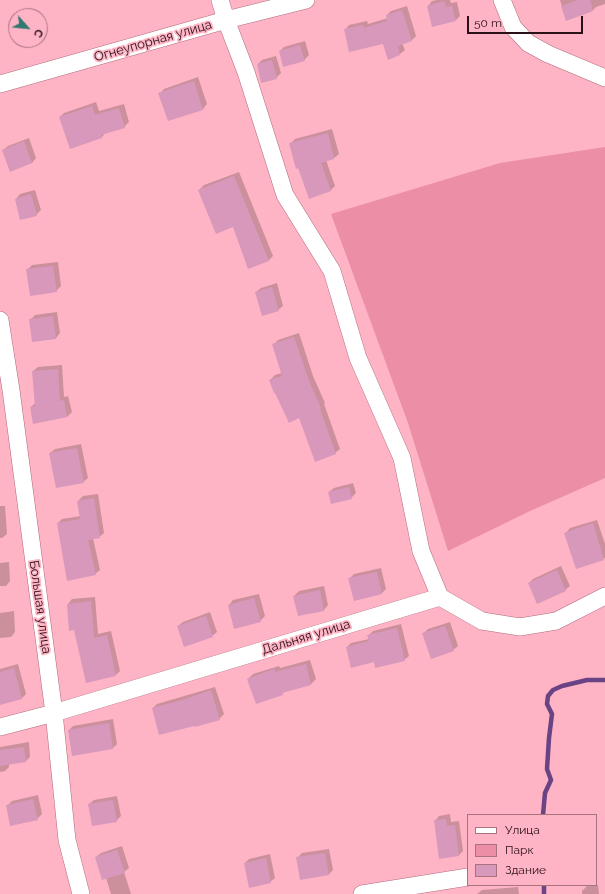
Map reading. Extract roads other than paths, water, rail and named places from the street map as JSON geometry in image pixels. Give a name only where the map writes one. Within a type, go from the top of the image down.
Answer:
[{"type":"street","points":[[220,0],[246,72],[285,195],[332,271],[358,358],[402,458],[421,551],[440,597],[482,621],[520,627],[556,621],[605,596]]},
{"type":"street","name":"Огнеупорная улица","points":[[0,84],[226,20],[306,0]]},
{"type":"street","points":[[502,0],[513,27],[528,43],[548,54],[605,78]]},
{"type":"street","name":"Большая улица","points":[[0,320],[11,390],[54,713],[67,840],[81,894]]},
{"type":"street","name":"Дальняя улица","points":[[0,727],[54,713],[440,597]]},
{"type":"street","points":[[362,894],[467,877]]},
{"type":"waterway","points":[[543,814],[545,793],[551,780],[547,769],[552,714],[547,704],[548,696],[553,690],[562,686],[587,680],[605,680]]},
{"type":"waterway","points":[[544,886],[544,894]]}]
